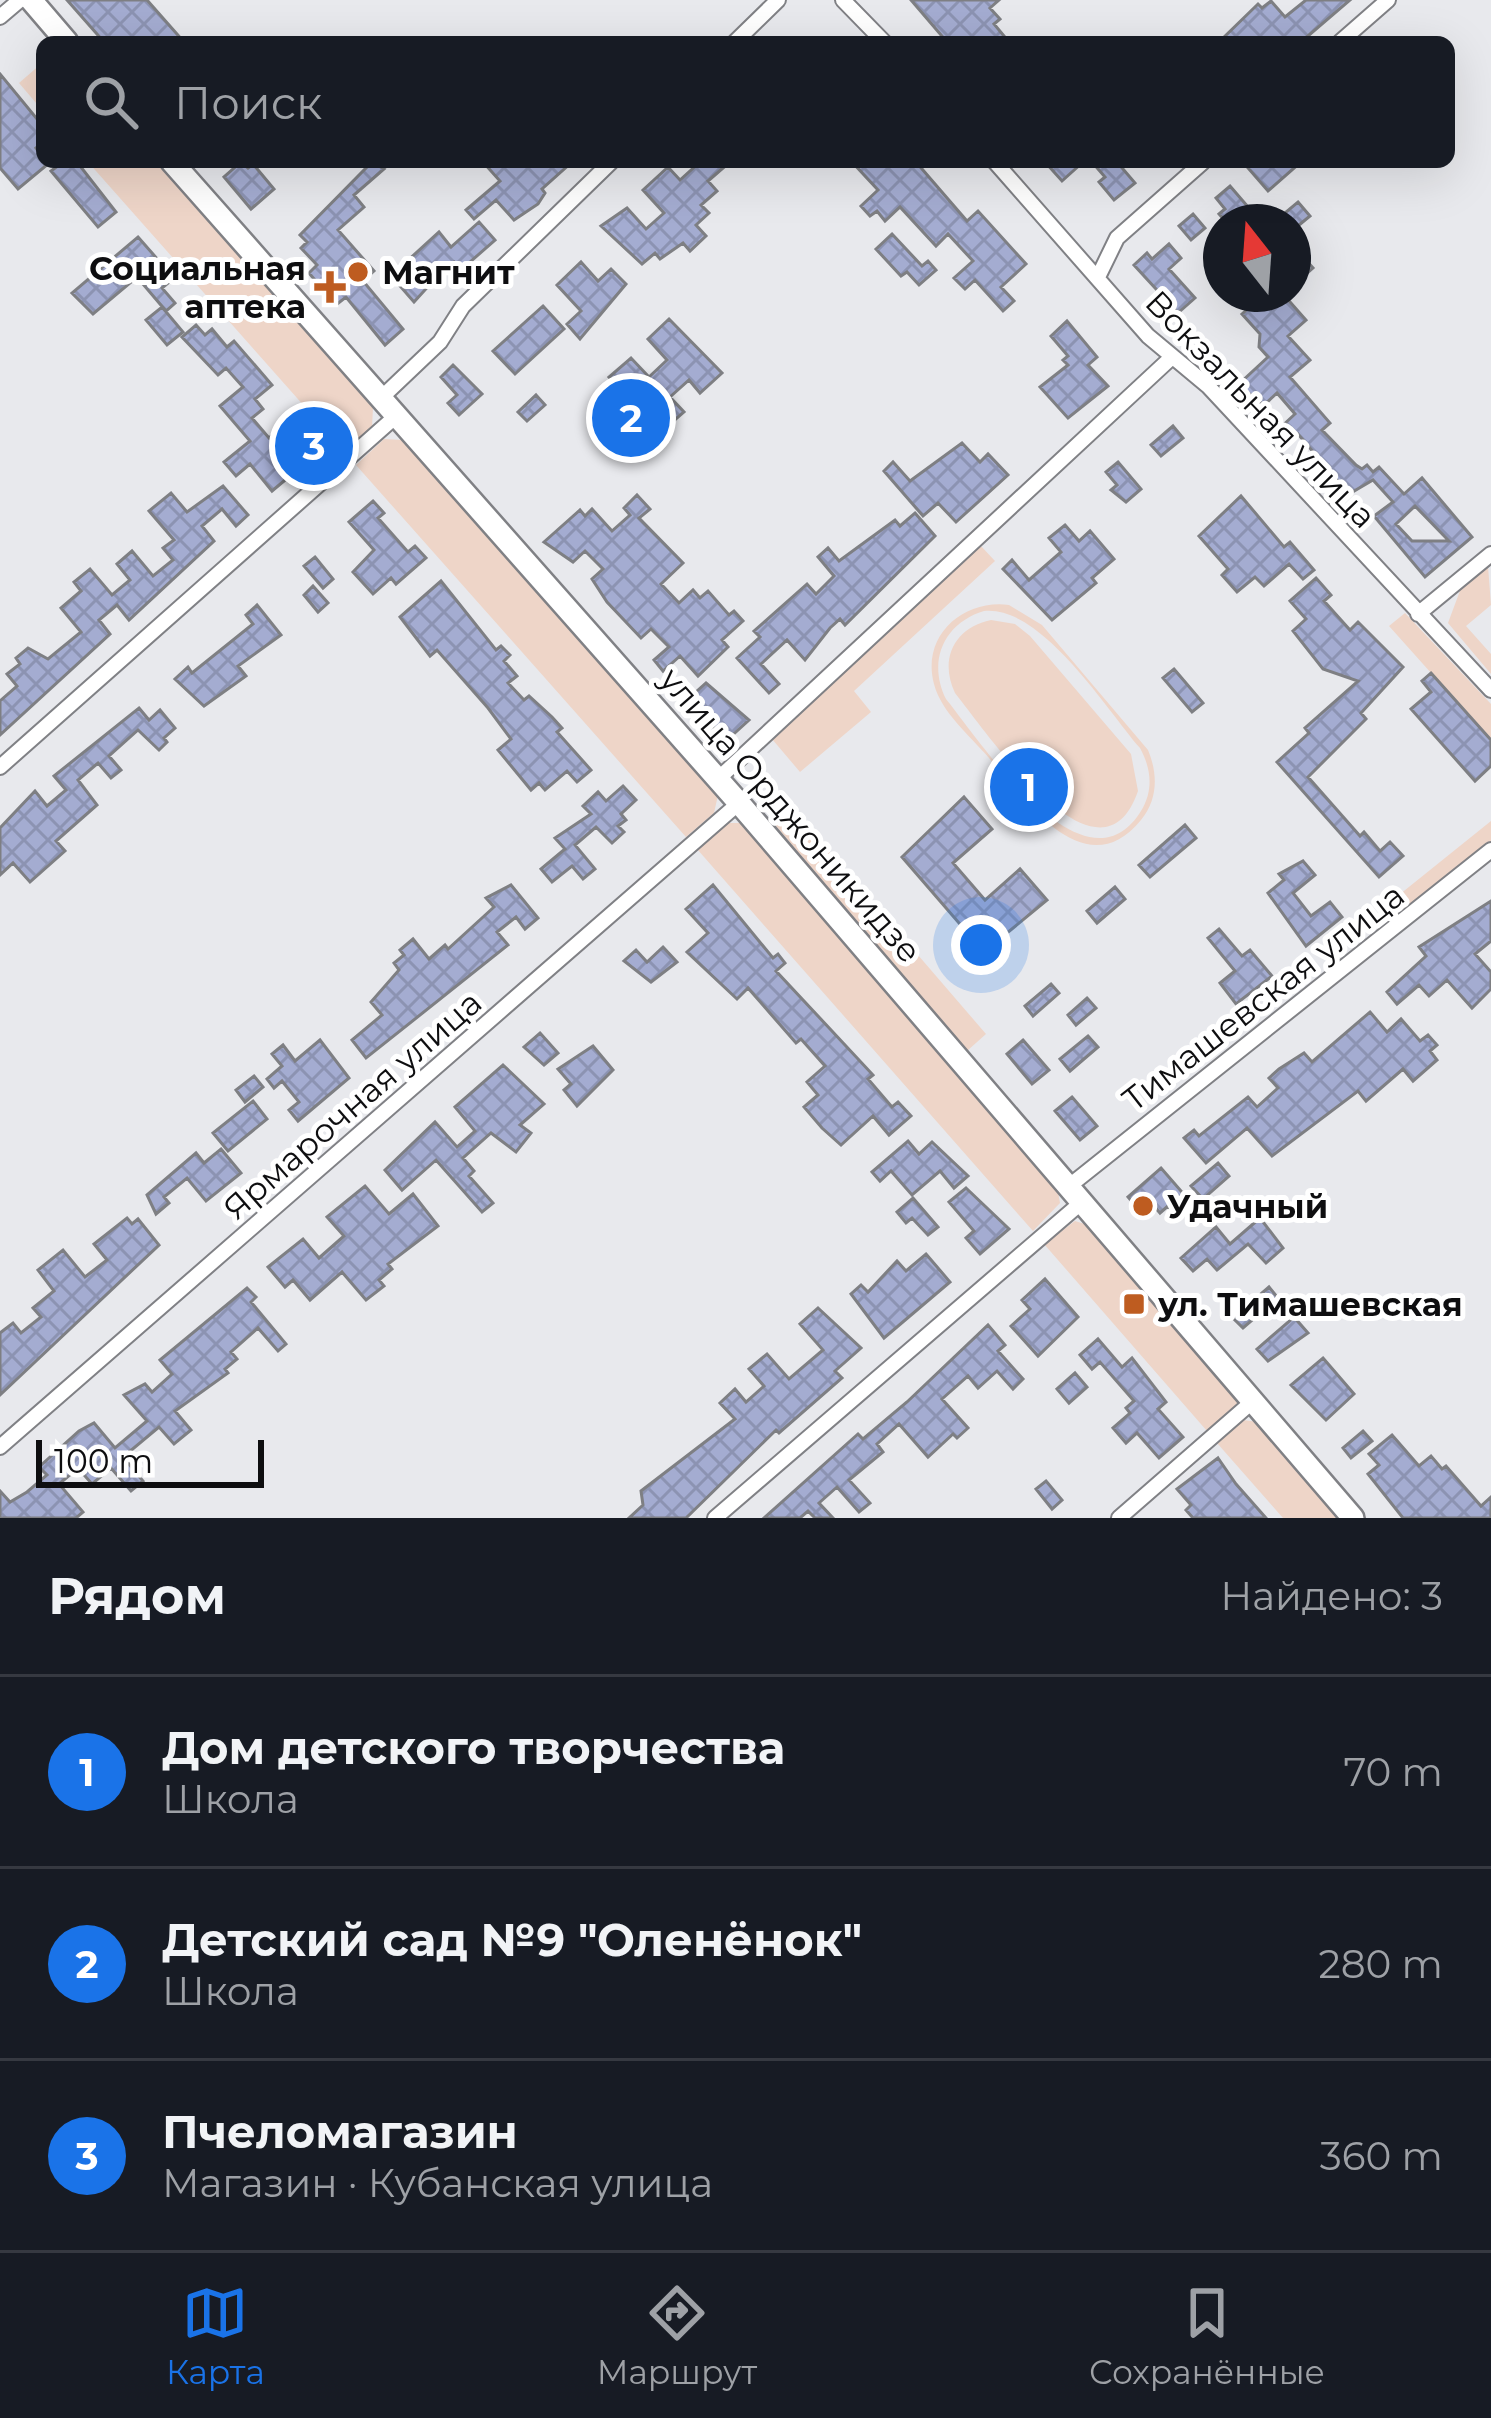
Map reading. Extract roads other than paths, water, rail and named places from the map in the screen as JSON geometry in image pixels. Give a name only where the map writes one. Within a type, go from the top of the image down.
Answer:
[{"type":"main road","points":[[31,0],[62,36]]},
{"type":"main road","name":"улица Орджоникидзе","points":[[177,168],[739,803],[1353,1518]]},
{"type":"street","points":[[0,17],[20,0]]},
{"type":"street","points":[[741,36],[778,0]]},
{"type":"street","points":[[843,0],[878,36]]},
{"type":"street","points":[[1347,36],[1388,0]]},
{"type":"street","points":[[0,767],[387,409],[463,306],[605,168]]},
{"type":"street","name":"Вокзальная улица","points":[[1001,168],[1172,357],[1208,386],[1491,690]]},
{"type":"street","points":[[1099,275],[1122,233],[1196,168]]},
{"type":"street","points":[[718,779],[1172,357]]},
{"type":"street","points":[[1418,614],[1491,554]]},
{"type":"street","name":"Ярмарочная улица","points":[[0,1447],[739,803]]},
{"type":"street","name":"Тимашевская улица","points":[[715,1518],[1075,1194],[1491,850]]},
{"type":"street","points":[[1119,1518],[1252,1402]]},
{"type":"place","name":"Магнит","points":[[358,272]]},
{"type":"place","name":"Социальная аптека","points":[[330,287]]},
{"type":"place","name":"Детский сад №9 \"Оленёнок\"","points":[[631,418]]},
{"type":"place","name":"Пчеломагазин","points":[[314,446]]},
{"type":"place","name":"Дом детского творчества","points":[[1029,787]]},
{"type":"place","name":"Удачный","points":[[1143,1206]]},
{"type":"place","name":"ул. Тимашевская","points":[[1134,1304]]}]
